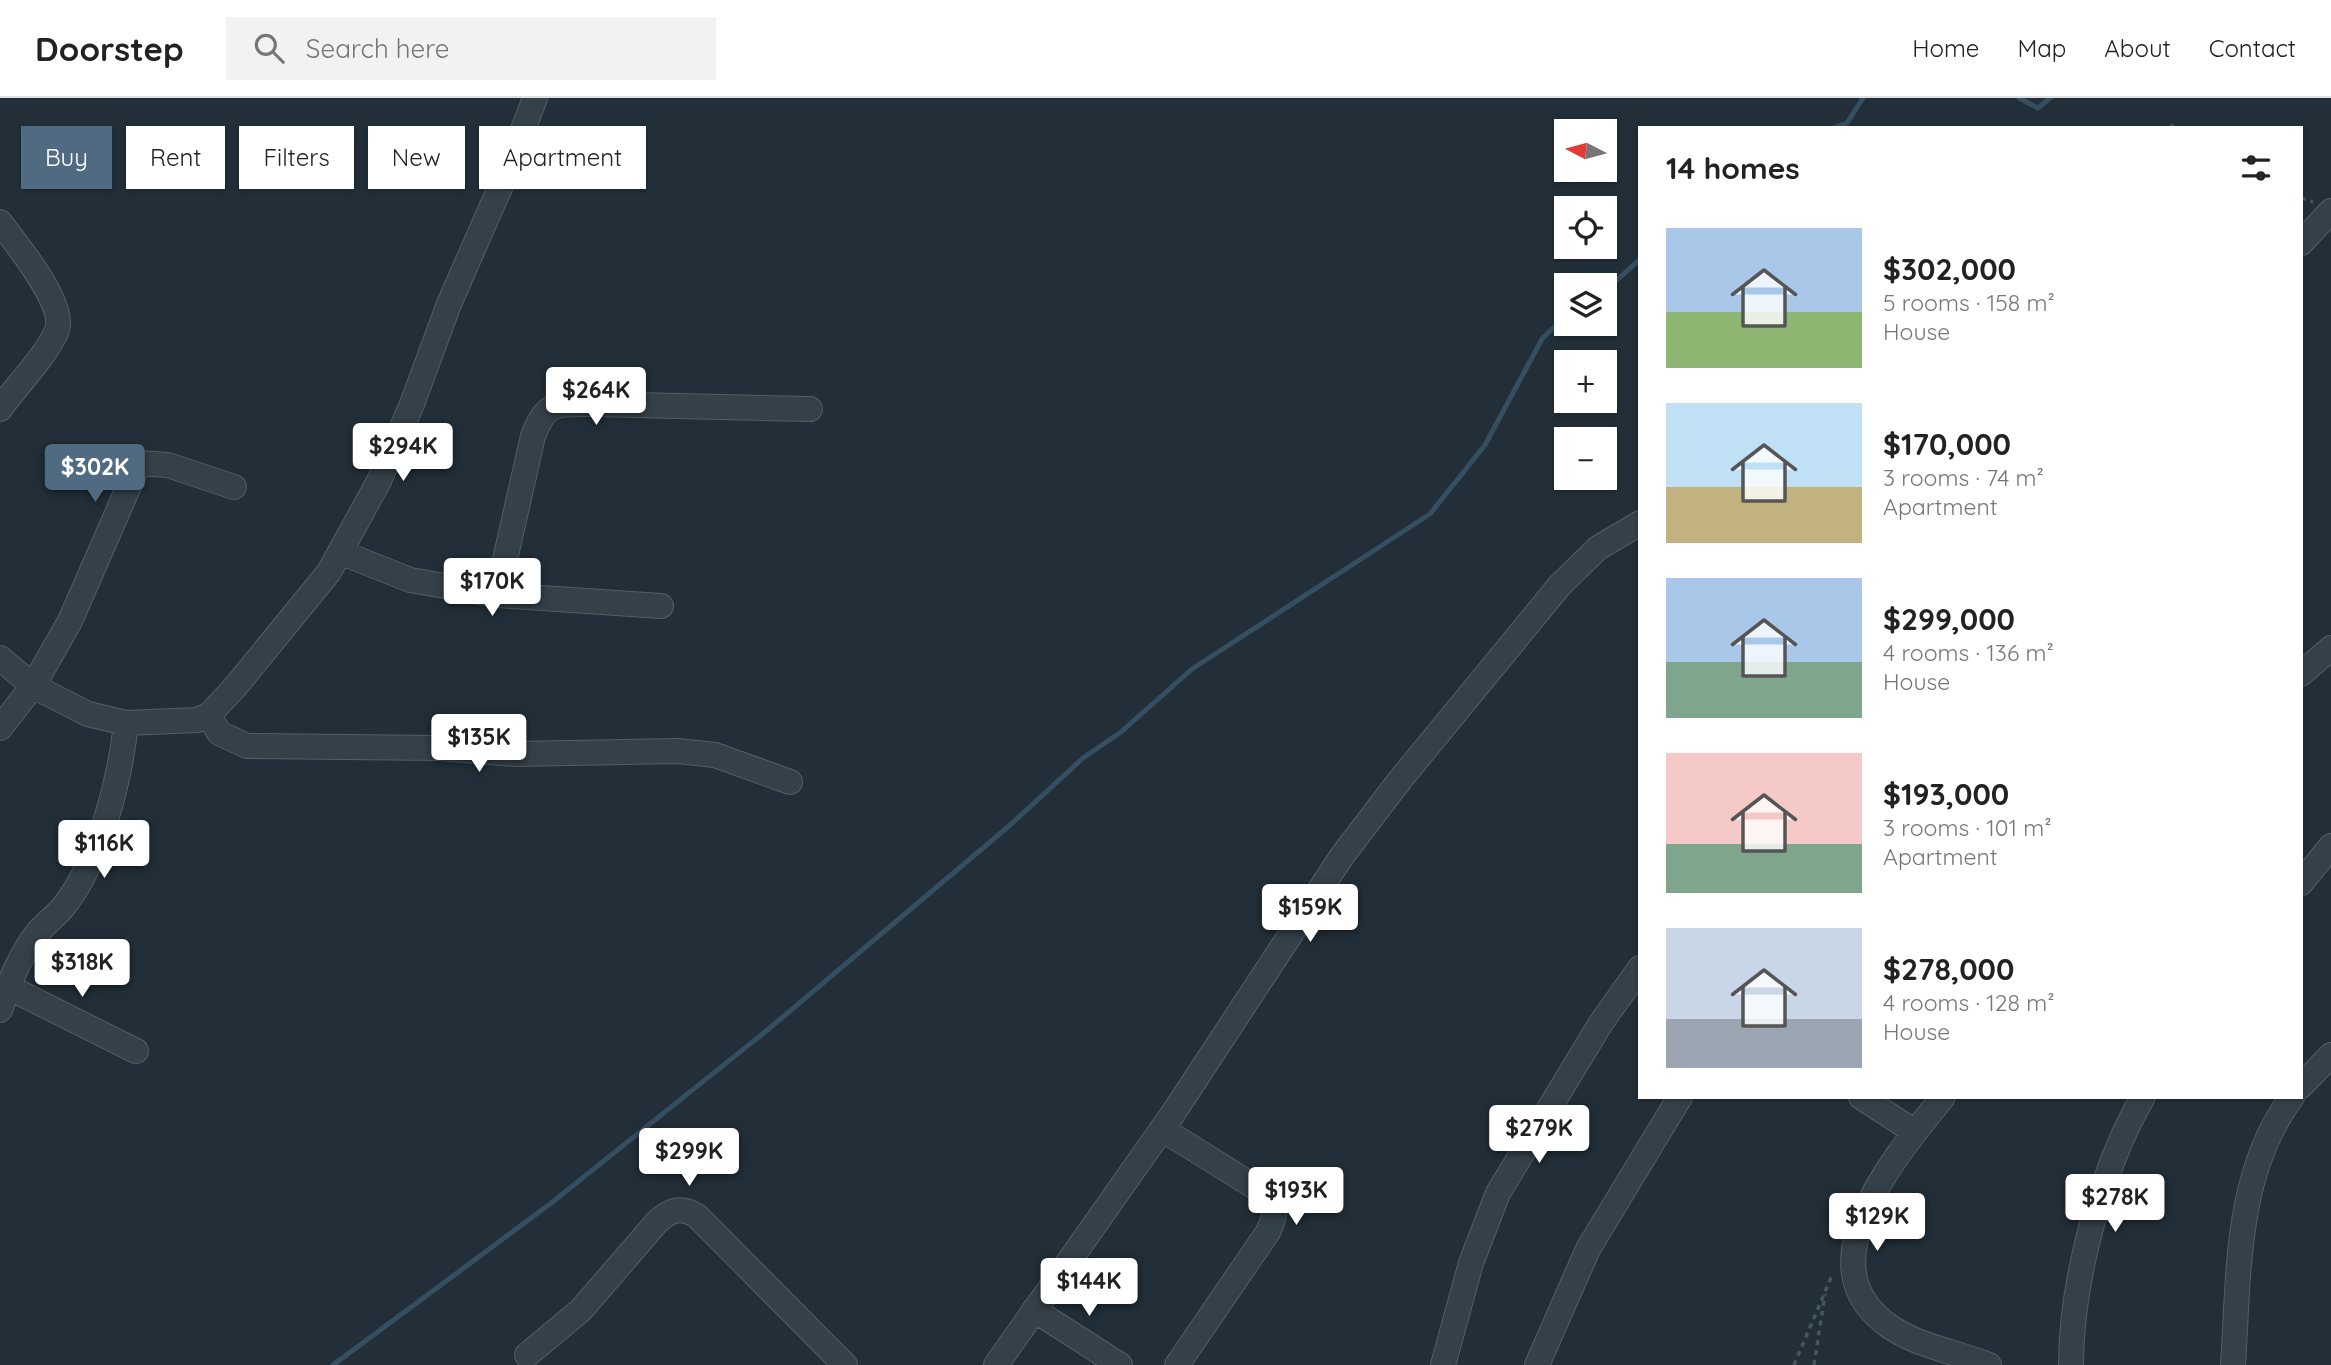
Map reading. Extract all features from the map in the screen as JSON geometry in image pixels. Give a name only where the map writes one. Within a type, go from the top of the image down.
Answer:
[{"type":"street","points":[[0,659],[33,686],[88,714],[126,723],[197,720],[209,715],[329,572],[340,552],[390,456],[449,304],[509,167],[534,98]]},
{"type":"street","points":[[2303,241],[2331,211]]},
{"type":"street","points":[[0,222],[48,292],[57,313],[58,327],[51,341],[0,409]]},
{"type":"street","points":[[497,595],[533,436],[541,415],[547,408],[593,404],[810,409]]},
{"type":"street","points":[[0,728],[33,686],[70,621],[139,463],[168,465],[234,487]]},
{"type":"street","points":[[996,1365],[1162,1129],[1296,923],[1400,780],[1560,585],[1598,548],[1638,524]]},
{"type":"street","points":[[340,552],[410,580],[497,595],[661,606]]},
{"type":"street","points":[[2303,672],[2331,648]]},
{"type":"street","points":[[209,715],[219,733],[247,746],[438,748],[515,754],[678,751],[715,755],[790,782]]},
{"type":"street","points":[[126,723],[121,768],[106,819],[80,879],[64,906],[39,932],[19,960],[4,998],[136,1051]]},
{"type":"street","points":[[2303,881],[2331,846]]},
{"type":"street","points":[[1443,1365],[1471,1264],[1498,1193],[1601,1023],[1638,971]]},
{"type":"street","points":[[2303,1084],[2331,1055]]},
{"type":"street","points":[[1537,1365],[1588,1249],[1679,1099]]},
{"type":"street","points":[[1864,1099],[1915,1132]]},
{"type":"street","points":[[1941,1099],[1897,1154],[1873,1197],[1855,1238],[1853,1275],[1861,1299],[1871,1312],[1891,1328],[1989,1365]]},
{"type":"street","points":[[2071,1365],[2071,1321],[2080,1271],[2128,1123],[2142,1099]]},
{"type":"street","points":[[2233,1365],[2244,1221],[2251,1182],[2270,1129],[2291,1099]]},
{"type":"street","points":[[1162,1129],[1263,1192],[1275,1206],[1276,1216],[1268,1232],[1177,1365]]},
{"type":"street","points":[[527,1355],[581,1310],[657,1222],[668,1212],[681,1210],[697,1216],[845,1365]]},
{"type":"street","points":[[1034,1310],[1120,1365]]},
{"type":"path","points":[[1794,1365],[1837,1265]]},
{"type":"path","points":[[1814,1365],[1826,1286]]},
{"type":"waterway","points":[[1839,126],[1847,123],[1863,98]]},
{"type":"waterway","points":[[2019,98],[2038,108],[2050,98]]},
{"type":"waterway","points":[[1617,280],[1638,261]]},
{"type":"waterway","points":[[333,1365],[550,1204],[771,1027],[1009,826],[1083,758],[1121,732],[1192,669],[1430,514],[1485,445],[1542,339],[1554,327]]}]
